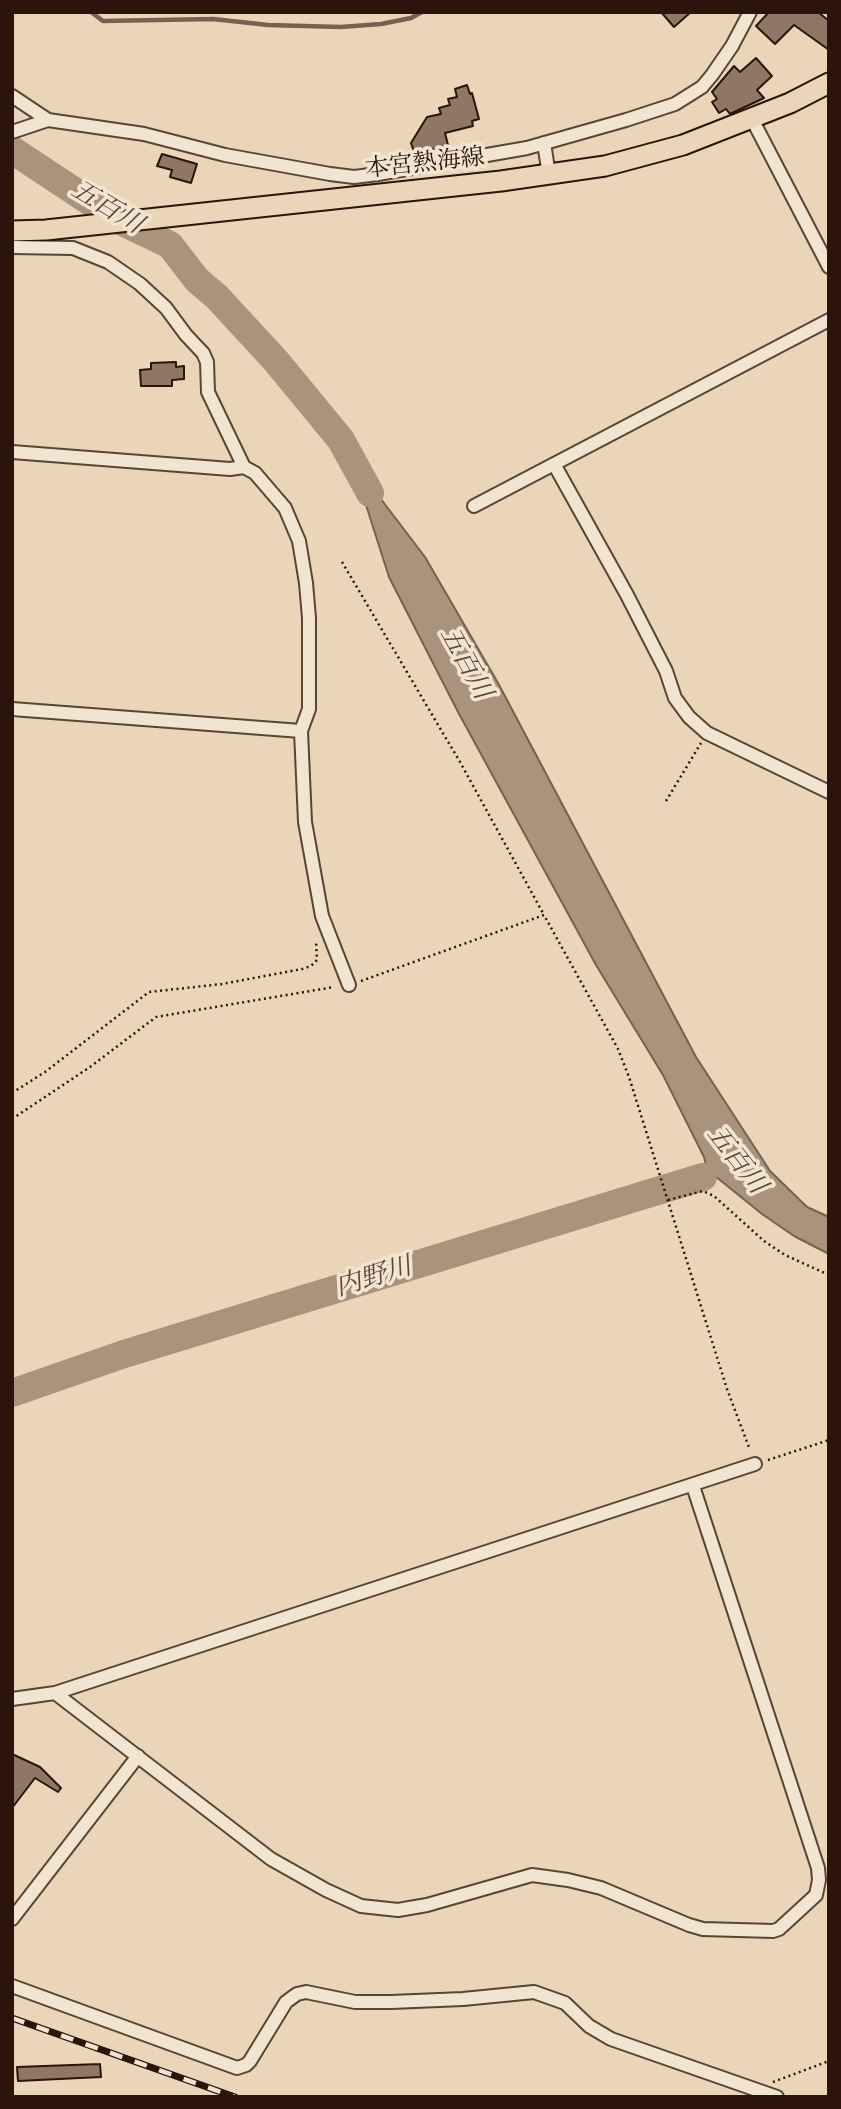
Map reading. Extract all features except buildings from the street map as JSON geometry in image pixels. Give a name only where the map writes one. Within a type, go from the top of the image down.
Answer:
[{"type":"main road","name":"本宮熱海線","points":[[12,232],[549,175],[605,166],[683,145],[790,103],[829,83]]},
{"type":"street","points":[[12,132],[42,122],[144,134],[225,155],[354,177],[544,143],[660,110],[702,87],[732,46],[750,12]]},
{"type":"street","points":[[12,96],[42,122]]},
{"type":"street","points":[[752,119],[829,267]]},
{"type":"street","points":[[544,143],[549,175]]},
{"type":"street","points":[[12,247],[73,248],[108,262],[140,284],[166,308],[203,353],[207,362],[208,392],[244,467],[255,473],[275,495],[294,527],[299,541],[308,606],[309,709],[301,731],[305,822],[322,916],[349,985]]},
{"type":"street","points":[[474,506],[829,320]]},
{"type":"street","points":[[12,452],[230,469],[244,467]]},
{"type":"street","points":[[554,464],[627,595],[666,671],[675,698],[689,717],[707,733],[829,792]]},
{"type":"street","points":[[12,709],[301,731]]},
{"type":"street","points":[[12,1699],[55,1693],[755,1464]]},
{"type":"street","points":[[55,1693],[271,1859],[361,1906],[398,1910],[428,1905],[532,1875],[601,1888],[704,1929],[770,1932],[779,1929],[816,1895],[820,1880],[818,1868],[692,1486]]},
{"type":"street","points":[[12,1919],[138,1756]]},
{"type":"street","points":[[12,1986],[237,2068],[250,2061],[286,2002],[302,1993],[355,2002],[391,2002],[534,1992],[557,1998],[589,2026],[611,2039],[771,2095]]},
{"type":"path","points":[[342,562],[460,762],[618,1049],[727,1389],[755,1464],[829,1440]]},
{"type":"path","points":[[666,801],[707,733]]},
{"type":"path","points":[[12,1119],[90,1067],[156,1017],[349,985],[544,915]]},
{"type":"path","points":[[12,1093],[45,1072],[149,992],[222,984],[302,969],[317,960],[316,941]]},
{"type":"path","points":[[668,1199],[703,1191],[714,1196],[764,1241],[785,1255],[829,1275]]},
{"type":"path","points":[[771,2095],[774,2081],[829,2061]]},
{"type":"water","points":[[352,461],[425,557],[498,683],[696,1057],[770,1171],[807,1207],[829,1217],[829,1254],[794,1236],[715,1176],[667,1190],[665,1185],[707,1169],[704,1157],[663,1075],[596,965],[458,712],[389,577]]},
{"type":"waterway","points":[[91,12],[103,21],[213,19],[268,25],[341,27],[381,24],[411,18],[422,12]]},
{"type":"waterway","name":"五百川","points":[[12,150],[118,220],[170,245],[197,280],[217,297],[276,361],[341,440],[370,493]]},
{"type":"waterway","name":"内野川","points":[[12,1393],[124,1354],[703,1177]]},
{"type":"railway","points":[[12,2018],[235,2097]]}]
